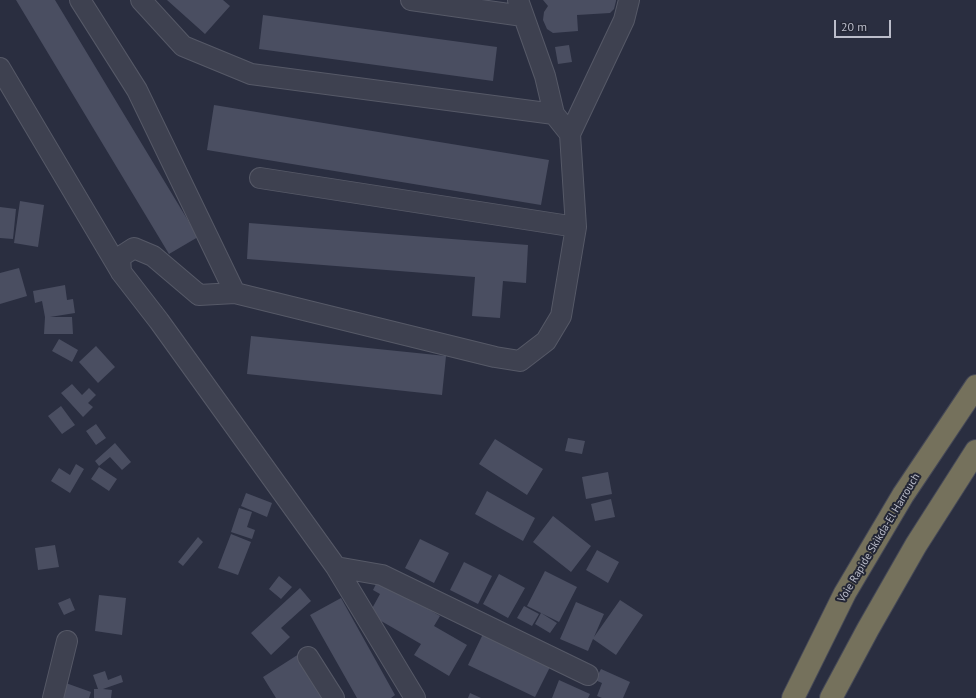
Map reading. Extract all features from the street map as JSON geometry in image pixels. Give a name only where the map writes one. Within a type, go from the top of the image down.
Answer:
[{"type":"highway","name":"Voie Rapide Skikda-El Harrouch","points":[[793,698],[845,592],[903,496],[976,386]]},
{"type":"highway","points":[[831,698],[916,545],[976,451]]},
{"type":"street","points":[[80,0],[137,90],[235,293]]},
{"type":"street","points":[[141,0],[183,46],[251,74],[554,114]]},
{"type":"street","points":[[411,0],[520,8],[545,76],[554,114],[570,134]]},
{"type":"street","points":[[121,272],[120,257],[134,248],[153,256],[199,295],[235,293],[495,357],[520,361],[546,341],[561,316],[576,226],[570,134],[624,20],[629,0]]},
{"type":"street","points":[[0,68],[121,272],[159,321],[336,567],[415,698]]},
{"type":"street","points":[[260,178],[576,226]]},
{"type":"street","points":[[336,567],[382,575],[588,675]]},
{"type":"street","points":[[53,698],[67,641]]},
{"type":"street","points":[[308,657],[334,698]]},
{"type":"building","points":[[16,0],[55,0],[198,237],[169,254]]},
{"type":"building","points":[[167,0],[223,0],[230,6],[205,34]]},
{"type":"building","points":[[543,0],[616,1],[614,9],[610,13],[577,15],[578,31],[553,33],[547,29],[543,20],[544,12],[548,6]]},
{"type":"building","points":[[263,15],[497,47],[493,81],[259,49]]},
{"type":"building","points":[[569,45],[572,62],[558,64],[555,47]]},
{"type":"building","points":[[214,105],[549,160],[541,205],[207,150]]},
{"type":"building","points":[[20,201],[44,205],[38,247],[14,243]]},
{"type":"building","points":[[0,207],[16,209],[13,239],[0,238]]},
{"type":"building","points":[[249,223],[528,245],[526,283],[503,281],[500,318],[472,316],[475,277],[247,259]]},
{"type":"building","points":[[19,268],[27,296],[0,304],[0,273]]},
{"type":"building","points":[[65,285],[67,300],[73,299],[75,313],[50,317],[72,317],[73,334],[44,334],[45,317],[42,301],[35,303],[33,291]]},
{"type":"building","points":[[251,336],[446,356],[442,395],[247,374]]},
{"type":"building","points":[[59,339],[78,350],[72,362],[52,351]]},
{"type":"building","points":[[96,346],[115,367],[98,383],[79,362]]},
{"type":"building","points":[[72,384],[82,395],[89,388],[96,395],[88,403],[93,407],[83,417],[61,393]]},
{"type":"building","points":[[61,406],[75,425],[62,434],[48,416]]},
{"type":"building","points":[[96,424],[106,438],[96,445],[86,431]]},
{"type":"building","points":[[568,438],[585,441],[582,454],[565,451]]},
{"type":"building","points":[[495,439],[543,469],[527,495],[479,464]]},
{"type":"building","points":[[115,443],[131,462],[122,470],[110,457],[99,466],[95,461]]},
{"type":"building","points":[[76,464],[84,469],[70,493],[51,481],[59,468],[70,475]]},
{"type":"building","points":[[99,467],[117,479],[109,491],[91,479]]},
{"type":"building","points":[[608,472],[612,494],[586,499],[582,477]]},
{"type":"building","points":[[487,491],[535,518],[523,541],[475,514]]},
{"type":"building","points":[[246,493],[272,503],[267,517],[241,506]]},
{"type":"building","points":[[611,499],[615,517],[595,521],[591,504]]},
{"type":"building","points":[[239,508],[252,512],[247,527],[255,530],[252,539],[231,532]]},
{"type":"building","points":[[553,516],[591,546],[571,572],[533,542]]},
{"type":"building","points":[[231,534],[251,542],[238,575],[218,568]]},
{"type":"building","points":[[198,537],[203,542],[183,566],[178,562]]},
{"type":"building","points":[[420,539],[449,553],[434,583],[405,568]]},
{"type":"building","points":[[55,545],[59,567],[38,570],[35,548]]},
{"type":"building","points":[[597,550],[619,562],[608,583],[586,570]]},
{"type":"building","points":[[464,562],[492,576],[478,604],[450,590]]},
{"type":"building","points":[[545,571],[577,587],[559,622],[527,606]]},
{"type":"building","points":[[499,574],[525,588],[508,618],[483,604]]},
{"type":"building","points":[[279,576],[292,587],[281,599],[269,589]]},
{"type":"building","points":[[378,580],[440,616],[434,626],[467,645],[449,676],[414,655],[421,644],[369,614],[380,594],[373,590]]},
{"type":"building","points":[[300,588],[311,601],[281,628],[290,637],[271,655],[251,633]]},
{"type":"building","points":[[99,595],[126,598],[122,635],[95,631]]},
{"type":"building","points":[[70,598],[75,610],[64,615],[58,603]]},
{"type":"building","points":[[341,598],[395,695],[391,698],[357,698],[310,615]]},
{"type":"building","points":[[620,600],[643,615],[616,655],[593,639],[588,651],[560,639],[576,602],[604,614],[594,637]]},
{"type":"building","points":[[524,606],[539,614],[532,626],[517,618]]},
{"type":"building","points":[[541,613],[557,623],[550,633],[535,624]]},
{"type":"building","points":[[483,634],[550,667],[535,697],[468,665]]},
{"type":"building","points":[[299,654],[328,698],[276,698],[263,677]]},
{"type":"building","points":[[601,669],[630,682],[623,698],[602,698],[597,696],[602,683],[595,680]]},
{"type":"building","points":[[105,671],[108,680],[121,675],[123,682],[103,689],[112,690],[111,698],[94,698],[94,689],[98,689],[93,675]]},
{"type":"building","points":[[559,680],[590,694],[588,698],[552,698]]},
{"type":"building","points":[[63,682],[91,692],[89,698],[58,698]]},
{"type":"building","points":[[470,693],[481,698],[468,698]]}]
